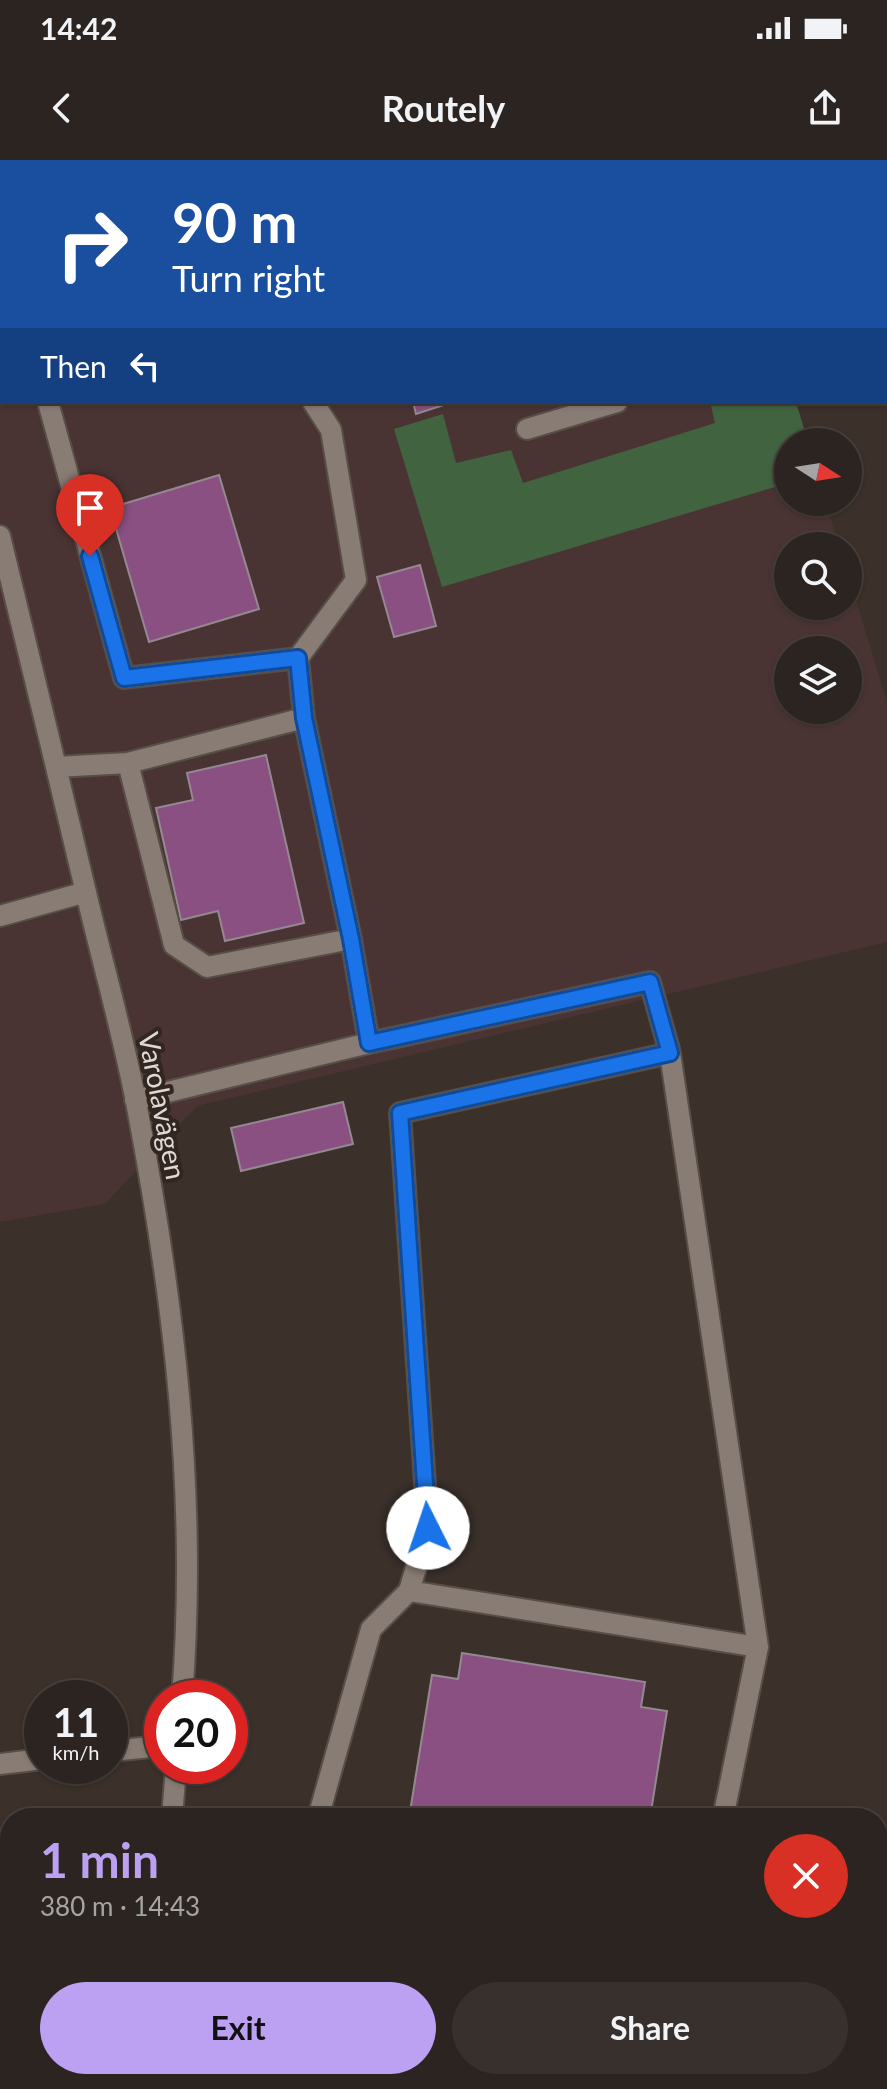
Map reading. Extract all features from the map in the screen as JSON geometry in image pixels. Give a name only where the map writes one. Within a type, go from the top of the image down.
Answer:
[{"type":"street","points":[[49,404],[124,678],[298,658]]},
{"type":"street","points":[[314,404],[331,430],[356,580],[298,658],[304,718],[351,939],[369,1043]]},
{"type":"street","points":[[527,429],[610,404]]},
{"type":"street","name":"Varolavägen","points":[[1,543],[135,1100],[164,1268],[179,1385],[188,1513],[183,1680]]},
{"type":"street","points":[[56,767],[128,763],[304,718]]},
{"type":"street","points":[[128,763],[174,945],[207,967],[351,939]]},
{"type":"street","points":[[0,916],[86,892]]},
{"type":"street","points":[[135,1100],[369,1043],[650,982],[670,1053],[758,1647],[725,1808]]},
{"type":"street","points":[[321,1808],[371,1629],[409,1591],[428,1528],[400,1113],[670,1053]]},
{"type":"street","points":[[409,1591],[758,1647]]},
{"type":"street","points":[[0,1764],[24,1761]]},
{"type":"street","points":[[173,1808],[175,1784]]},
{"type":"shaded area","points":[[0,404],[797,404],[804,428],[774,428],[774,516],[830,516],[835,532],[774,532],[774,620],[862,620],[887,702],[887,942],[197,1106],[105,1204],[0,1222]]},
{"type":"green space","points":[[710,404],[797,404],[804,428],[774,428],[774,487],[442,587],[394,429],[443,414],[456,463],[511,450],[523,483],[715,423]]},
{"type":"building","points":[[414,404],[447,404],[416,414]]},
{"type":"building","points":[[219,475],[259,609],[149,642],[110,508]]},
{"type":"building","points":[[420,565],[436,626],[394,637],[377,577]]},
{"type":"building","points":[[266,755],[304,923],[225,941],[218,911],[181,920],[156,808],[193,800],[187,773]]},
{"type":"building","points":[[343,1102],[353,1144],[241,1171],[231,1128]]},
{"type":"building","points":[[462,1653],[645,1682],[641,1707],[667,1711],[652,1808],[411,1808],[432,1675],[458,1679]]},
{"type":"route","points":[[90,556],[124,678],[298,658],[304,718],[351,939],[369,1043],[650,982],[670,1053],[400,1113],[428,1528]]}]
